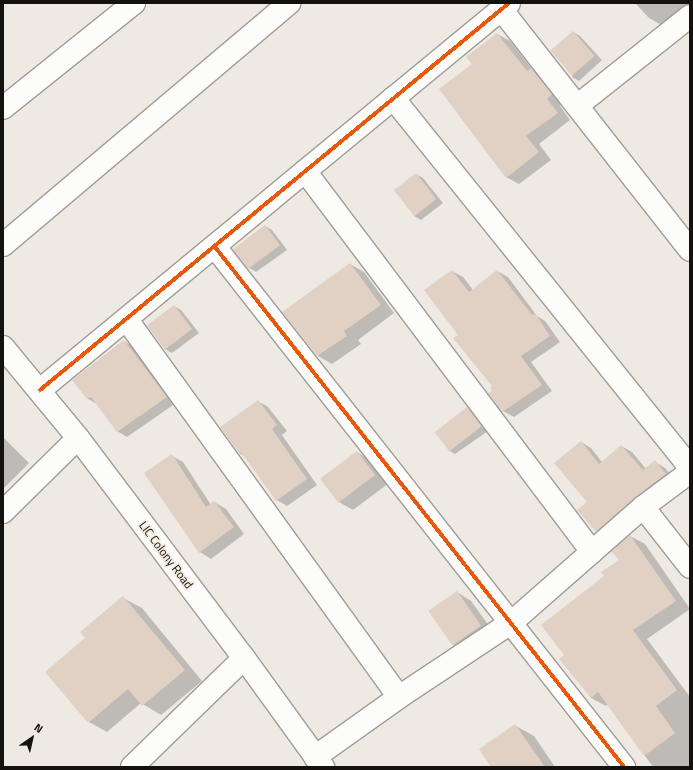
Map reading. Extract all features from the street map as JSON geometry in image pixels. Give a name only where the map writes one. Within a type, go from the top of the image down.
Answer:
[{"type":"street","points":[[3,108],[134,3]]},
{"type":"street","points":[[3,245],[289,3]]},
{"type":"street","points":[[40,390],[127,320],[505,6],[577,106],[690,250]]},
{"type":"street","points":[[577,106],[690,16]]},
{"type":"street","points":[[393,98],[690,468]]},
{"type":"street","points":[[305,171],[592,552]]},
{"type":"street","points":[[214,247],[512,622],[624,767]]},
{"type":"street","points":[[127,320],[398,697]]},
{"type":"street","name":"LIC Colony Road","points":[[3,347],[40,390],[78,438],[244,658],[319,762]]},
{"type":"street","points":[[3,512],[78,438]]},
{"type":"street","points":[[319,762],[398,697],[512,622],[643,507],[690,472]]},
{"type":"street","points":[[643,507],[690,567]]},
{"type":"street","points":[[132,767],[244,658]]},
{"type":"building","points":[[573,31],[595,56],[572,76],[550,51]]},
{"type":"building","points":[[497,33],[527,71],[531,68],[552,94],[547,99],[558,113],[526,136],[539,152],[506,178],[439,89],[472,64],[466,57]]},
{"type":"building","points":[[416,173],[436,199],[414,216],[394,190]]},
{"type":"building","points":[[265,225],[280,245],[247,270],[232,250]]},
{"type":"building","points":[[350,263],[381,305],[344,331],[347,336],[317,356],[282,312]]},
{"type":"building","points":[[452,270],[469,292],[497,270],[532,315],[535,313],[550,336],[521,356],[542,385],[502,412],[488,393],[492,391],[490,388],[492,386],[453,338],[458,335],[424,290]]},
{"type":"building","points":[[174,305],[192,329],[165,349],[147,325]]},
{"type":"building","points":[[124,340],[167,397],[117,432],[91,397],[87,399],[72,380]]},
{"type":"building","points":[[258,400],[277,425],[272,429],[307,479],[276,501],[241,452],[239,453],[220,427]]},
{"type":"building","points":[[467,407],[482,426],[449,451],[435,432]]},
{"type":"building","points":[[581,441],[599,464],[621,445],[643,470],[655,460],[666,474],[636,497],[596,532],[577,510],[587,502],[554,463]]},
{"type":"building","points":[[357,451],[375,475],[338,503],[320,479]]},
{"type":"building","points":[[172,454],[206,507],[214,501],[234,527],[199,553],[144,473]]},
{"type":"building","points":[[630,535],[676,601],[633,630],[677,690],[656,706],[675,733],[644,756],[598,692],[591,698],[559,659],[564,655],[541,625],[604,576],[601,572],[619,560],[611,551]]},
{"type":"building","points":[[457,591],[481,625],[452,645],[428,611]]},
{"type":"building","points":[[123,596],[185,670],[142,706],[128,689],[88,723],[45,672],[85,638],[80,632]]},
{"type":"building","points":[[515,724],[545,767],[491,767],[479,749]]},
{"type":"cycle path","points":[[40,390],[509,3]]},
{"type":"cycle path","points":[[215,247],[624,767]]}]
